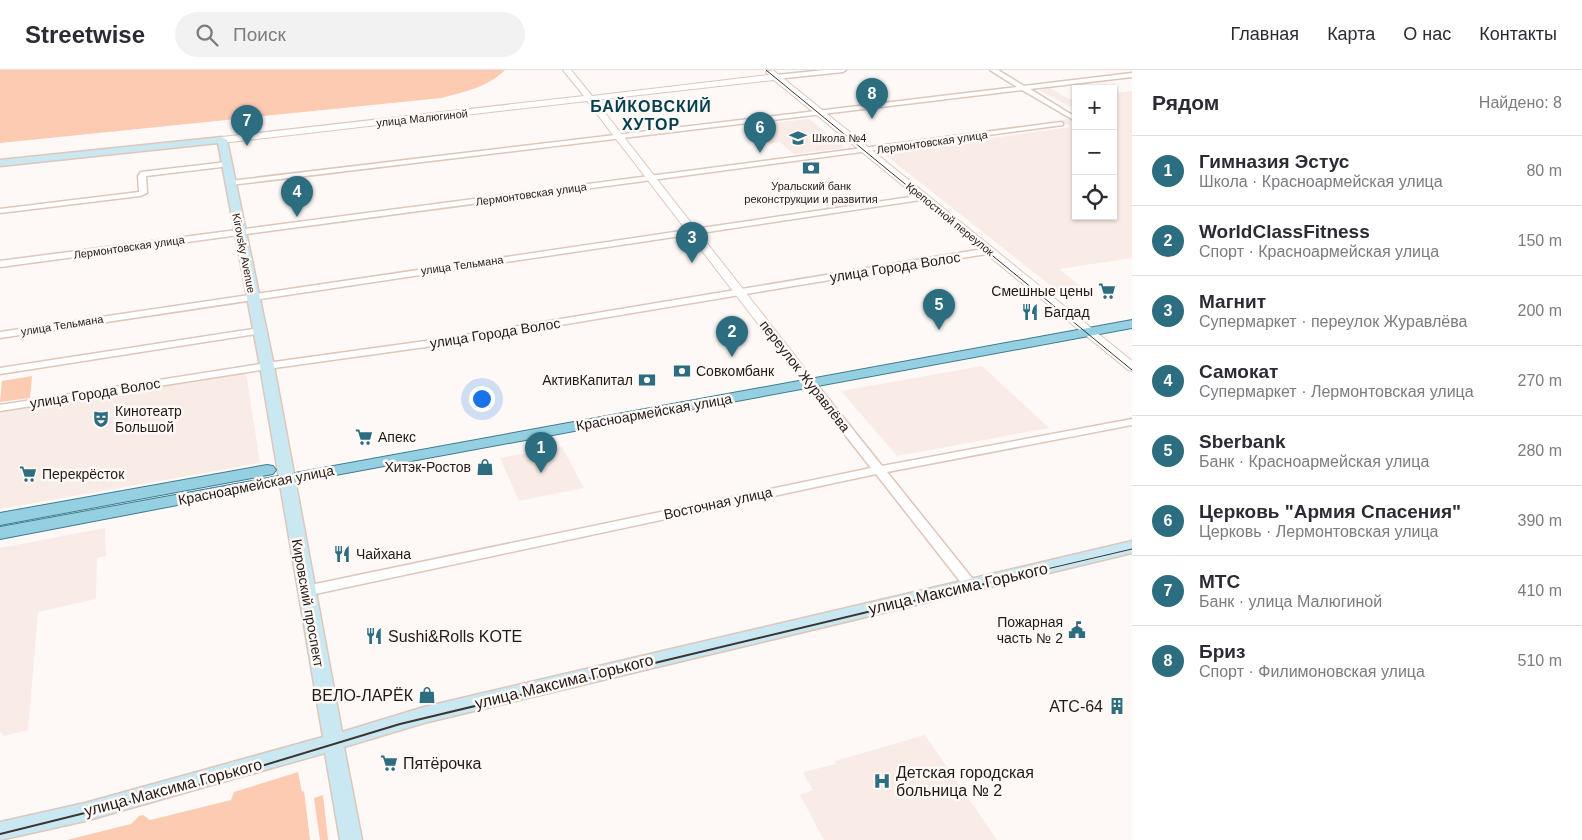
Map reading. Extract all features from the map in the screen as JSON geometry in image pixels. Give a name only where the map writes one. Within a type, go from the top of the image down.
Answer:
[{"type":"main road","name":"улица Малюгиной","points":[[0,163],[222,140]]},
{"type":"main road","name":"Kirovsky Avenue","points":[[222,140],[267,366]]},
{"type":"main road","name":"Красноармейская улица","points":[[1084,329],[1132,315]]},
{"type":"main road","name":"Красноармейская улица","points":[[0,519],[286,473],[1084,329],[1132,324]]},
{"type":"main road","name":"Кировский проспект","points":[[267,366],[351,840]]},
{"type":"main road","name":"Красноармейская улица","points":[[0,534],[286,473]]},
{"type":"main road","name":"улица Максима Горького","points":[[0,831],[85,812],[333,743],[424,715],[1132,547]]},
{"type":"street","name":"переулок Журавлёва","points":[[567,70],[653,178],[738,292],[971,586]]},
{"type":"street","name":"Крепостной переулок","points":[[767,70],[1132,367]]},
{"type":"street","name":"улица Малюгиной","points":[[222,140],[843,70]]},
{"type":"street","points":[[993,70],[1072,117]]},
{"type":"street","points":[[230,183],[1132,75]]},
{"type":"street","name":"Лермонтовская улица","points":[[0,264],[1061,124]]},
{"type":"street","points":[[0,211],[140,194],[143,193],[142,176],[144,174],[227,164]]},
{"type":"street","name":"улица Тельмана","points":[[0,335],[924,197]]},
{"type":"street","name":"улица Города Волос","points":[[0,408],[267,366],[440,342],[989,251]]},
{"type":"street","points":[[0,371],[260,331]]},
{"type":"street","name":"Восточная улица","points":[[306,591],[878,470],[1132,422]]},
{"type":"shaded area","points":[[0,70],[505,70],[483,85],[441,98],[0,143]]},
{"type":"shaded area","points":[[1050,88],[1069,99],[1072,99],[1072,108],[1039,90]]},
{"type":"shaded area","points":[[1132,91],[1132,258],[1059,269],[1089,293],[1065,297],[884,154],[891,153],[889,151],[979,139],[976,137],[989,135],[992,138],[1071,127],[1060,120],[1072,118],[1072,220],[1117,220],[1117,93]]},
{"type":"shaded area","name":"Школа №4","points":[[809,119],[845,148],[794,154],[780,142],[770,144],[749,125]]},
{"type":"shaded area","points":[[982,366],[1049,428],[897,456],[841,391]]},
{"type":"shaded area","points":[[246,372],[260,463],[0,509],[0,410]]},
{"type":"shaded area","points":[[32,376],[30,398],[0,402],[2,381]]},
{"type":"shaded area","points":[[562,447],[584,488],[519,501],[500,458]]},
{"type":"shaded area","points":[[105,528],[106,556],[97,558],[96,599],[38,612],[28,730],[4,736],[0,731],[0,548]]},
{"type":"shaded area","name":"Детская городская больница № 2","points":[[925,735],[997,840],[824,840],[800,795],[813,790],[803,772],[836,764],[835,761]]},
{"type":"shaded area","points":[[298,772],[302,792],[304,791],[310,840],[67,840],[131,824],[139,816],[143,815],[150,820],[231,800],[234,792]]},
{"type":"shaded area","points":[[323,795],[328,840],[320,840],[314,798]]},
{"type":"tram line","points":[[766,70],[1132,370]]},
{"type":"tram line","points":[[1017,576],[1132,549]]},
{"type":"tram line","points":[[0,834],[202,784],[400,724],[1022,575]]},
{"type":"place","name":"Бриз","points":[[872,119]]},
{"type":"place","name":"Школа №4","points":[[798,138]]},
{"type":"place","name":"МТС","points":[[247,146]]},
{"type":"place","name":"Церковь \"Армия Спасения\"","points":[[760,153]]},
{"type":"place","name":"Уральский банк реконструкции и развития","points":[[811,168]]},
{"type":"place","name":"Самокат","points":[[297,217]]},
{"type":"place","name":"Магнит","points":[[692,263]]},
{"type":"place","name":"Смешные цены","points":[[1107,291]]},
{"type":"place","name":"Багдад","points":[[1030,312]]},
{"type":"place","name":"Sberbank","points":[[939,330]]},
{"type":"place","name":"WorldClassFitness","points":[[732,357]]},
{"type":"place","name":"Совкомбанк","points":[[682,371]]},
{"type":"place","name":"АктивКапитал","points":[[647,380]]},
{"type":"place","name":"Кинотеатр Большой","points":[[101,419]]},
{"type":"place","name":"Апекс","points":[[364,437]]},
{"type":"place","name":"Хитэк-Ростов","points":[[485,467]]},
{"type":"place","name":"Гимназия Эстус","points":[[541,473]]},
{"type":"place","name":"Перекрёсток","points":[[28,474]]},
{"type":"place","name":"Чайхана","points":[[342,554]]},
{"type":"place","name":"Пожарная часть № 2","points":[[1077,630]]},
{"type":"place","name":"Sushi&Rolls KOTE","points":[[374,636]]},
{"type":"place","name":"ВЕЛО-ЛАРЁК","points":[[427,695]]},
{"type":"place","name":"АТС-64","points":[[1117,706]]},
{"type":"place","name":"Пятёрочка","points":[[389,763]]},
{"type":"place","name":"Детская городская больница № 2","points":[[882,781]]},
{"type":"district","name":"БАЙКОВСКИЙ ХУТОР","points":[[651,115]]}]
